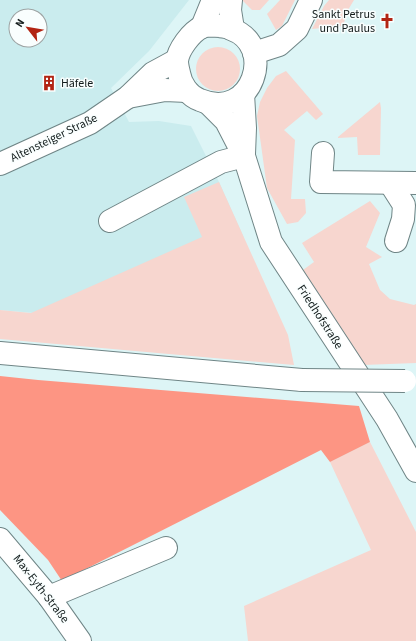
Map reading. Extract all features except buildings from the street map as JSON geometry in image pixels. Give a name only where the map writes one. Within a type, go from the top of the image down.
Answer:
[{"type":"street","points":[[202,27],[220,26],[232,29],[242,35],[250,43],[256,64],[255,75],[250,86],[243,94],[232,101],[220,104],[208,103],[196,99],[187,91],[179,74],[177,60],[186,41],[202,27],[213,0]]},
{"type":"street","points":[[231,0],[230,10],[232,29]]},
{"type":"street","points":[[254,53],[279,45],[297,29],[311,0]]},
{"type":"street","name":"Altensteiger Straße","points":[[0,164],[90,123],[128,97],[154,73],[177,60]]},
{"type":"street","name":"Altensteiger Straße","points":[[128,97],[165,90],[187,91]]},
{"type":"street","name":"Friedhofstraße","points":[[243,94],[245,128],[244,156]]},
{"type":"street","name":"Friedhofstraße","points":[[208,103],[226,121],[244,156],[271,242],[387,419],[416,471]]},
{"type":"street","points":[[323,153],[321,182],[416,183]]},
{"type":"street","points":[[110,221],[221,162],[244,156]]},
{"type":"street","points":[[390,183],[404,205],[403,219],[396,241]]},
{"type":"street","points":[[0,353],[302,380],[411,381]]},
{"type":"street","name":"Max-Eyth-Straße","points":[[0,539],[49,597],[80,641]]},
{"type":"street","points":[[49,597],[166,548]]},
{"type":"shaded area","points":[[0,0],[189,0],[149,51],[111,88],[129,122],[159,121],[191,126],[219,182],[244,238],[34,313],[0,310]]},
{"type":"shaded area","points":[[242,0],[269,0],[260,10],[252,10]]},
{"type":"shaded area","points":[[280,0],[295,0],[282,26],[276,30],[267,14]]},
{"type":"shaded area","points":[[329,0],[354,0],[348,10],[343,26],[312,29],[324,6]]},
{"type":"shaded area","points":[[218,47],[230,51],[236,57],[240,69],[236,81],[230,87],[218,91],[206,87],[200,81],[196,69],[200,57],[206,51]]},
{"type":"shaded area","points":[[286,71],[323,114],[316,120],[307,111],[284,130],[295,140],[291,199],[305,199],[306,213],[298,222],[287,224],[267,188],[257,116],[260,102],[267,88],[276,76]]},
{"type":"shaded area","points":[[380,102],[380,155],[358,155],[357,137],[338,137]]},
{"type":"shaded area","points":[[219,182],[288,335],[294,365],[0,339],[0,310],[31,313],[202,237],[184,197]]},
{"type":"shaded area","points":[[370,201],[380,213],[366,247],[382,257],[369,264],[380,290],[390,299],[414,305],[416,304],[416,363],[363,365],[303,270],[314,262],[302,243]]},
{"type":"shaded area","points":[[0,376],[359,406],[370,442],[330,462],[321,450],[62,581],[48,560],[0,510]]},
{"type":"shaded area","points":[[370,442],[416,532],[416,641],[248,641],[244,606],[371,550],[330,462]]},
{"type":"place","name":"Sankt Petrus und Paulus","points":[[387,21]]},
{"type":"place","name":"Häfele","points":[[49,83]]}]
